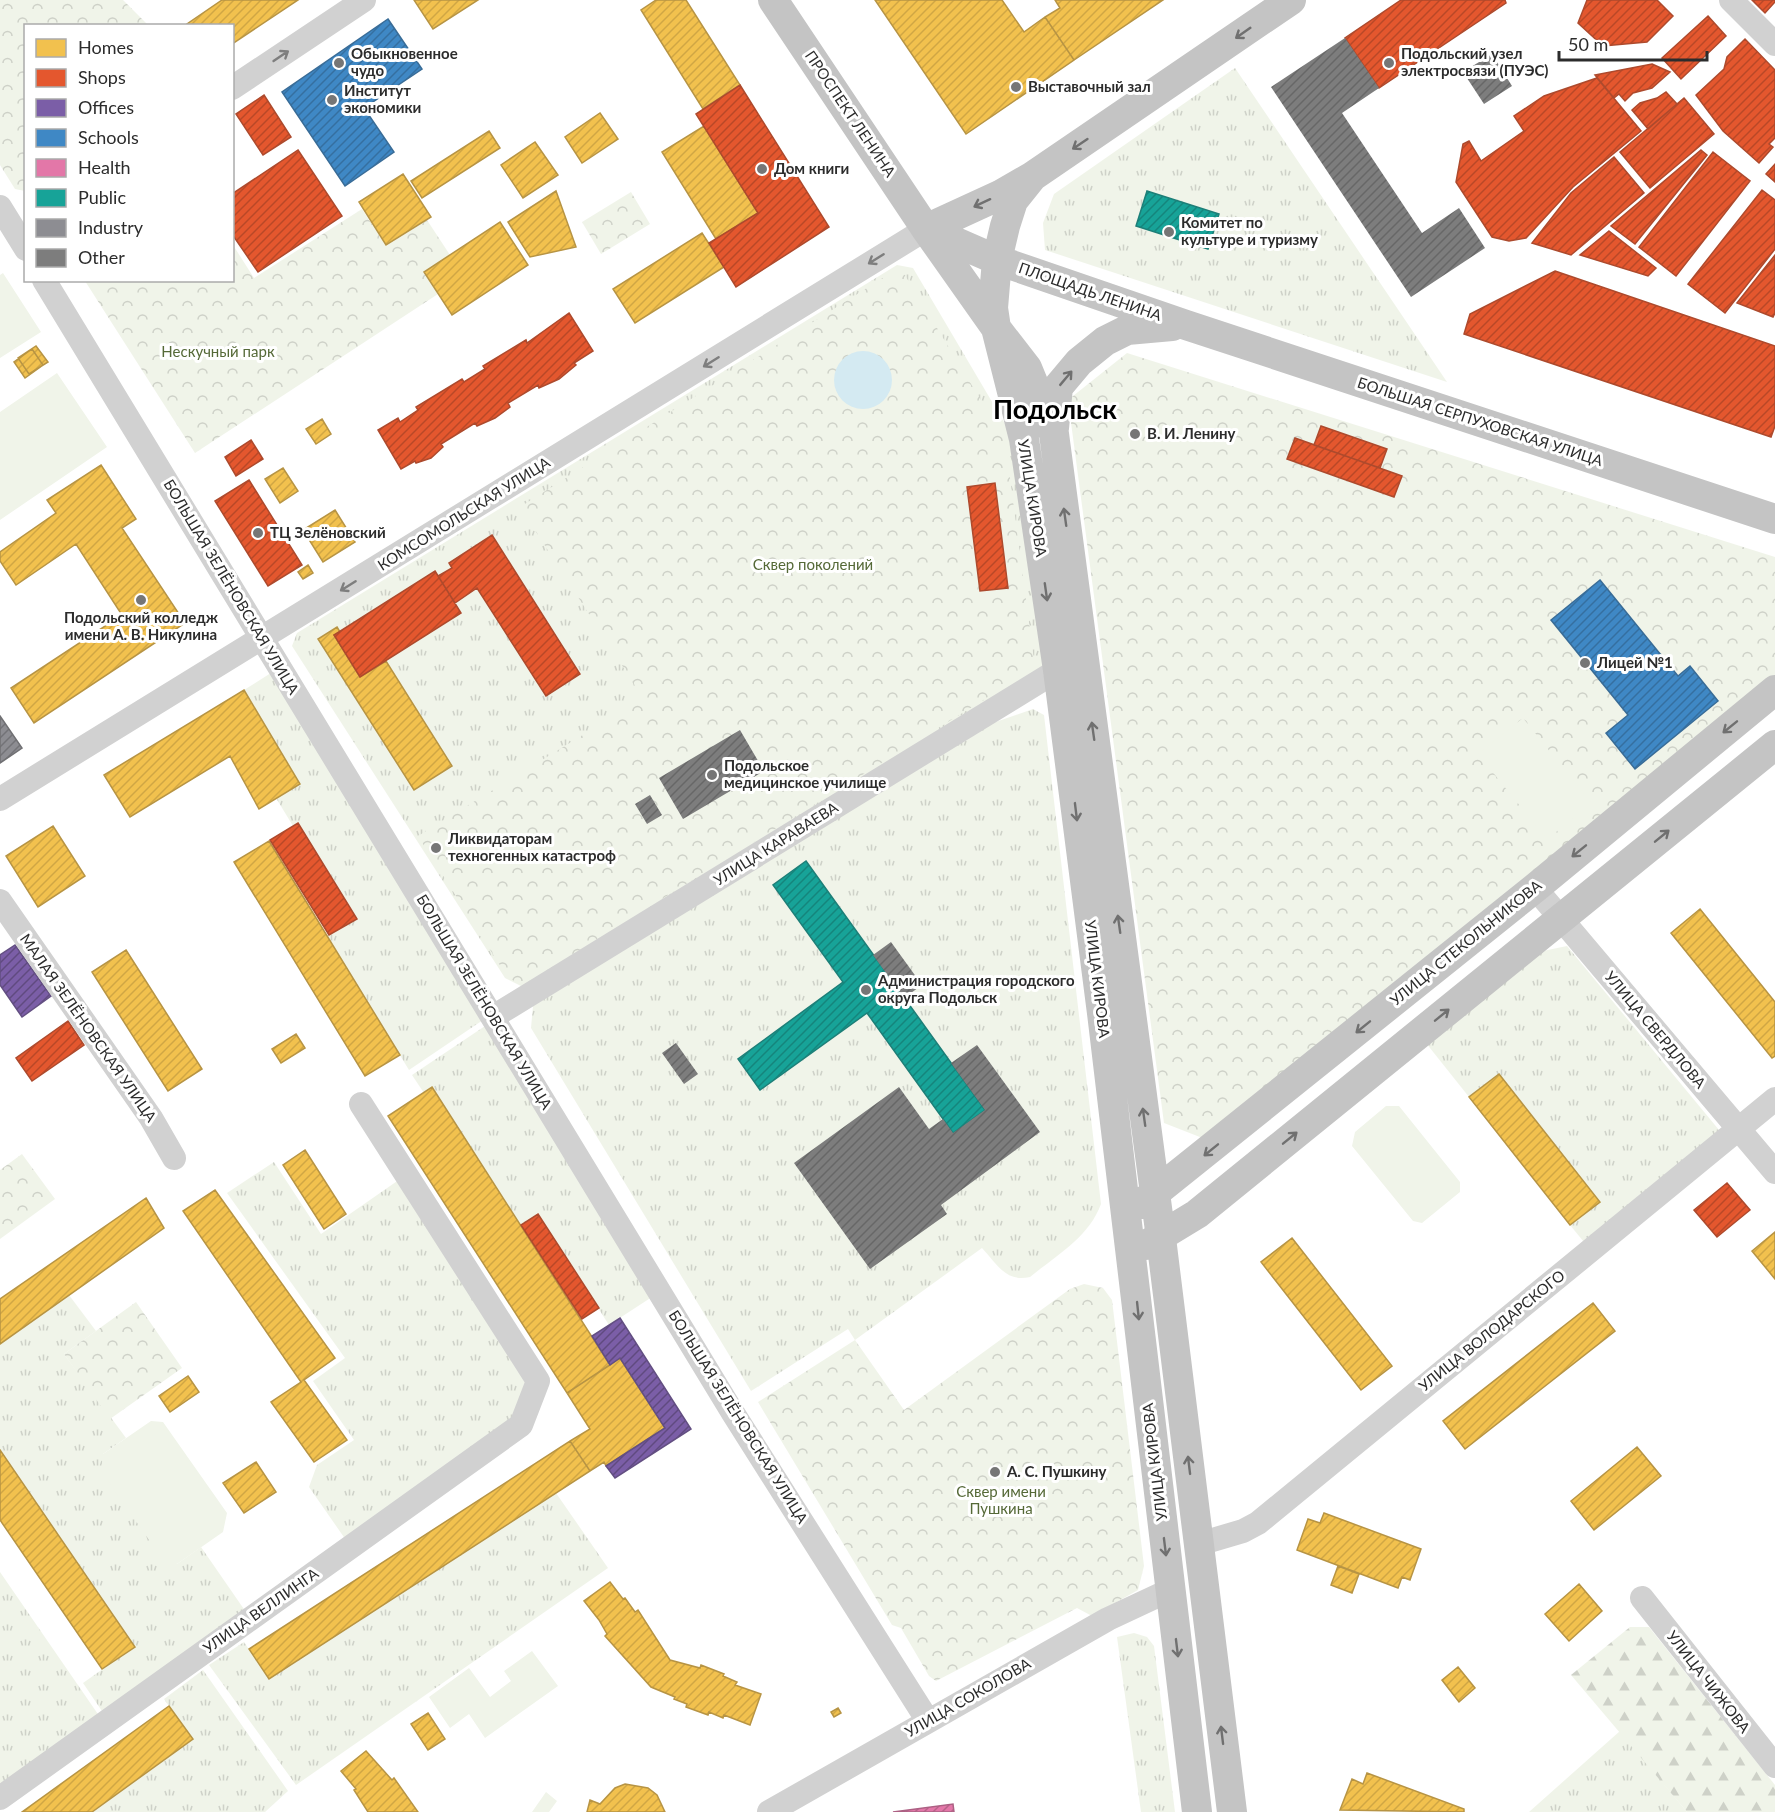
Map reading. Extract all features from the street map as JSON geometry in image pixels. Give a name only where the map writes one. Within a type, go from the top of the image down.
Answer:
[{"type":"main road","name":"ПРОСПЕКТ ЛЕНИНА","points":[[773,0],[926,229]]},
{"type":"main road","points":[[996,328],[926,229],[1000,195],[1033,176],[1291,0]]},
{"type":"main road","points":[[996,328],[993,308],[997,260],[1013,201],[1033,176]]},
{"type":"main road","name":"ПЛОЩАДЬ ЛЕНИНА","points":[[926,229],[997,260],[1186,326]]},
{"type":"main road","name":"ПЛОЩАДЬ ЛЕНИНА","points":[[1054,434],[1058,387],[1079,362],[1105,341],[1126,330],[1186,326]]},
{"type":"main road","name":"БОЛЬШАЯ СЕРПУХОВСКАЯ УЛИЦА","points":[[1186,326],[1775,519]]},
{"type":"main road","name":"УЛИЦА КИРОВА","points":[[996,328],[1028,368],[1054,434],[1161,1238],[1232,1812]]},
{"type":"main road","name":"УЛИЦА КИРОВА","points":[[996,328],[1024,439],[1058,670],[1197,1812]]},
{"type":"main road","name":"УЛИЦА СТЕКОЛЬНИКОВА","points":[[1125,1217],[1535,888],[1775,690]]},
{"type":"main road","points":[[1130,1253],[1161,1238],[1197,1214],[1775,745]]},
{"type":"main road","points":[[1130,1253],[1154,1192]]},
{"type":"main road","points":[[1170,1590],[1203,1578]]},
{"type":"street","points":[[234,87],[364,0]]},
{"type":"street","points":[[1731,0],[1775,45]]},
{"type":"street","points":[[0,207],[24,246]]},
{"type":"street","name":"КОМСОМОЛЬСКАЯ УЛИЦА","points":[[0,799],[926,229]]},
{"type":"street","name":"БОЛЬШАЯ ЗЕЛЁНОВСКАЯ УЛИЦА","points":[[45,282],[733,1413],[928,1721]]},
{"type":"street","name":"УЛИЦА КАРАВАЕВА","points":[[493,1017],[1058,670]]},
{"type":"street","name":"УЛИЦА СВЕРДЛОВА","points":[[1535,888],[1775,1172]]},
{"type":"street","name":"МАЛАЯ ЗЕЛЁНОВСКАЯ УЛИЦА","points":[[0,901],[140,1101],[174,1158]]},
{"type":"street","name":"УЛИЦА ВОЛОДАРСКОГО","points":[[1199,1544],[1243,1531],[1257,1522],[1775,1099]]},
{"type":"street","name":"УЛИЦА ВЕЛЛИНГА","points":[[0,1798],[521,1425],[538,1381],[361,1104]]},
{"type":"street","name":"УЛИЦА СОКОЛОВА","points":[[769,1812],[1108,1619],[1170,1590]]},
{"type":"street","name":"УЛИЦА ЧИЖОВА","points":[[1642,1598],[1775,1766]]},
{"type":"green space","points":[[0,0],[123,0],[147,24],[24,24],[24,191],[15,189],[0,165]]},
{"type":"green space","points":[[1235,68],[1447,382],[1045,250],[1043,223],[1054,194]]},
{"type":"green space","points":[[631,192],[650,224],[601,254],[582,222]]},
{"type":"green space","name":"Нескучный парк","points":[[362,209],[386,246],[427,220],[450,255],[424,272],[438,294],[195,453],[86,282],[234,282],[234,247],[254,278]]},
{"type":"green space","name":"Сквер поколений","points":[[897,265],[913,268],[1011,434],[1044,667],[525,988],[505,978],[292,646],[297,633]]},
{"type":"green space","name":"Сквер поколений","points":[[900,267],[1005,440],[1035,668],[523,985],[508,978],[418,836],[643,698],[520,507]]},
{"type":"green space","points":[[3,273],[41,332],[0,358],[0,275]]},
{"type":"green space","points":[[1127,353],[1775,557],[1775,681],[1205,1139],[1164,1123],[1068,400]]},
{"type":"green space","points":[[57,373],[107,447],[0,520],[0,412]]},
{"type":"green space","points":[[274,671],[486,1018],[409,1070],[327,936],[356,919],[298,823],[293,826],[276,798],[300,784],[244,690]]},
{"type":"green space","points":[[1033,709],[1044,715],[1101,1204],[1096,1216],[1080,1236],[1030,1277],[1014,1277],[1008,1274],[982,1248],[855,1340],[848,1329],[751,1391],[531,1028],[533,1006],[984,726]]},
{"type":"green space","points":[[1523,718],[1592,804],[1547,839],[1478,754]]},
{"type":"green space","points":[[1567,946],[1724,1136],[1588,1247],[1570,1225],[1600,1202],[1499,1074],[1469,1097],[1426,1043],[1538,952]]},
{"type":"green space","points":[[491,1022],[655,1295],[609,1325],[538,1214],[521,1225],[432,1088],[424,1093],[412,1075]]},
{"type":"green space","points":[[1386,1106],[1399,1106],[1460,1182],[1460,1192],[1422,1223],[1413,1221],[1352,1146],[1355,1132]]},
{"type":"green space","points":[[22,1154],[55,1199],[0,1239],[0,1170]]},
{"type":"green space","points":[[274,1162],[321,1234],[403,1177],[533,1381],[517,1423],[348,1543],[309,1487],[317,1465],[354,1440],[313,1381],[345,1358],[227,1193]]},
{"type":"green space","name":"Сквер имени Пушкина","points":[[1084,1284],[1103,1288],[1112,1300],[1144,1566],[1138,1590],[1092,1616],[1077,1608],[936,1681],[929,1676],[901,1628],[892,1625],[758,1402],[855,1340],[904,1410],[1070,1289]]},
{"type":"green space","points":[[69,1295],[96,1331],[64,1354],[126,1438],[103,1454],[177,1564],[201,1547],[248,1615],[106,1717],[83,1683],[134,1647],[0,1450],[0,1344]]},
{"type":"green space","points":[[136,1302],[182,1368],[110,1419],[64,1354]]},
{"type":"green space","points":[[151,1421],[163,1422],[227,1513],[223,1532],[177,1564],[161,1557],[101,1471],[103,1454]]},
{"type":"green space","points":[[556,1493],[608,1568],[296,1785],[209,1665],[244,1642],[269,1679]]},
{"type":"green space","points":[[0,1572],[102,1720],[0,1792]]},
{"type":"green space","points":[[1630,1627],[1649,1627],[1775,1785],[1775,1812],[1687,1812],[1571,1675]]},
{"type":"green space","points":[[1134,1633],[1147,1637],[1154,1646],[1175,1812],[1141,1812],[1117,1637]]},
{"type":"green space","points":[[532,1651],[558,1686],[485,1738],[469,1714],[450,1728],[429,1697],[469,1668],[490,1697],[511,1681],[504,1671]]},
{"type":"green space","points":[[203,1670],[288,1791],[265,1812],[92,1812],[192,1739],[164,1699]]},
{"type":"green space","points":[[1620,1731],[1687,1812],[1529,1812]]},
{"type":"green space","points":[[546,1792],[557,1801],[549,1812],[532,1812]]},
{"type":"water","points":[[863,351],[874,353],[887,364],[892,380],[890,391],[879,404],[863,409],[852,407],[839,396],[834,380],[836,369],[847,356]]},
{"type":"building: Homes","points":[[222,0],[298,0],[234,43],[234,24],[187,24]]},
{"type":"building: Homes","points":[[414,0],[478,0],[433,29]]},
{"type":"building: Homes","points":[[656,0],[686,0],[740,85],[703,109],[641,10]]},
{"type":"building: Homes","points":[[875,0],[1002,0],[1024,32],[1045,17],[1074,60],[966,134]]},
{"type":"building: Homes","points":[[1055,0],[1163,0],[1074,60],[1045,17],[1060,8]]},
{"type":"building: Homes","points":[[600,113],[618,139],[582,163],[565,137]]},
{"type":"building: Homes","points":[[704,126],[758,213],[716,239],[662,152]]},
{"type":"building: Homes","points":[[489,131],[500,148],[422,198],[411,181]]},
{"type":"building: Homes","points":[[535,142],[558,175],[523,198],[501,165]]},
{"type":"building: Homes","points":[[403,174],[431,217],[386,245],[359,202]]},
{"type":"building: Homes","points":[[556,191],[576,247],[530,257],[508,222]]},
{"type":"building: Homes","points":[[500,222],[528,265],[452,315],[424,272]]},
{"type":"building: Homes","points":[[702,233],[724,267],[635,323],[613,289]]},
{"type":"building: Homes","points":[[36,346],[48,362],[29,374],[18,358]]},
{"type":"building: Homes","points":[[32,349],[43,365],[25,378],[14,362]]},
{"type":"building: Homes","points":[[322,419],[331,434],[316,444],[306,429]]},
{"type":"building: Homes","name":"Подольский колледж имени А. В. Никулина","points":[[101,465],[136,519],[122,528],[185,623],[34,723],[11,688],[122,615],[76,544],[16,585],[0,561],[0,552],[56,513],[47,500]]},
{"type":"building: Homes","points":[[283,468],[298,491],[280,503],[265,479]]},
{"type":"building: Homes","points":[[335,510],[355,542],[323,562],[303,530]]},
{"type":"building: Homes","points":[[308,565],[313,573],[303,579],[298,572]]},
{"type":"building: Homes","points":[[337,627],[340,632],[334,635],[360,677],[386,661],[452,766],[414,790],[318,639]]},
{"type":"building: Homes","points":[[244,690],[300,784],[259,809],[230,756],[130,817],[104,775]]},
{"type":"building: Homes","points":[[53,826],[85,876],[38,907],[6,856]]},
{"type":"building: Homes","points":[[269,841],[400,1055],[365,1076],[234,862]]},
{"type":"building: Homes","points":[[1700,909],[1775,1002],[1775,1056],[1772,1058],[1671,933]]},
{"type":"building: Homes","points":[[126,950],[202,1069],[168,1091],[92,972]]},
{"type":"building: Homes","points":[[296,1034],[305,1048],[281,1063],[272,1049]]},
{"type":"building: Homes","points":[[1499,1074],[1600,1202],[1570,1225],[1469,1097]]},
{"type":"building: Homes","points":[[432,1087],[610,1365],[567,1393],[388,1116]]},
{"type":"building: Homes","points":[[305,1150],[346,1214],[324,1229],[283,1165]]},
{"type":"building: Homes","points":[[215,1190],[335,1358],[304,1380],[347,1440],[314,1462],[271,1402],[301,1382],[183,1211]]},
{"type":"building: Homes","points":[[146,1198],[164,1228],[0,1344],[0,1299]]},
{"type":"building: Homes","points":[[1775,1232],[1775,1279],[1752,1251]]},
{"type":"building: Homes","points":[[1292,1238],[1392,1366],[1361,1390],[1261,1262]]},
{"type":"building: Homes","points":[[1593,1303],[1615,1331],[1465,1449],[1443,1421]]},
{"type":"building: Homes","points":[[620,1358],[665,1428],[606,1466],[604,1462],[590,1471],[570,1441],[590,1429],[567,1393]]},
{"type":"building: Homes","points":[[188,1376],[199,1392],[170,1412],[159,1396]]},
{"type":"building: Homes","points":[[570,1441],[590,1471],[269,1679],[249,1649]]},
{"type":"building: Homes","points":[[1637,1447],[1661,1476],[1594,1530],[1571,1501]]},
{"type":"building: Homes","points":[[0,1450],[135,1647],[102,1669],[0,1520]]},
{"type":"building: Homes","points":[[256,1462],[276,1492],[244,1513],[223,1483]]},
{"type":"building: Homes","points":[[1324,1513],[1421,1549],[1410,1580],[1402,1577],[1398,1588],[1297,1550],[1308,1519],[1320,1523]]},
{"type":"building: Homes","points":[[1338,1566],[1359,1574],[1352,1593],[1331,1585]]},
{"type":"building: Homes","points":[[610,1582],[635,1612],[638,1610],[670,1660],[700,1668],[701,1665],[724,1674],[723,1676],[737,1682],[735,1685],[761,1694],[750,1725],[724,1715],[723,1718],[709,1712],[708,1715],[686,1707],[687,1704],[674,1699],[675,1697],[651,1687],[605,1636],[607,1634],[599,1620],[584,1601]]},
{"type":"building: Homes","points":[[1579,1584],[1602,1611],[1569,1641],[1545,1614]]},
{"type":"building: Homes","points":[[1458,1667],[1475,1688],[1459,1702],[1442,1680]]},
{"type":"building: Homes","points":[[169,1706],[193,1739],[92,1812],[22,1812]]},
{"type":"building: Homes","points":[[838,1708],[841,1713],[834,1717],[831,1712]]},
{"type":"building: Homes","points":[[428,1713],[445,1739],[428,1750],[411,1724]]},
{"type":"building: Homes","points":[[366,1751],[392,1780],[394,1778],[418,1812],[368,1812],[354,1790],[356,1789],[341,1771]]},
{"type":"building: Homes","points":[[1367,1773],[1464,1809],[1464,1812],[1340,1810],[1352,1779],[1363,1784]]},
{"type":"building: Homes","points":[[625,1784],[648,1788],[657,1795],[665,1812],[587,1812],[590,1800],[600,1804],[615,1788]]},
{"type":"building: Shops","name":"Подольский узел электросвязи (ПУЭС)","points":[[1401,0],[1505,0],[1506,3],[1379,88],[1345,38]]},
{"type":"building: Shops","points":[[1587,0],[1657,0],[1673,16],[1647,42],[1603,46],[1578,23]]},
{"type":"building: Shops","points":[[1752,0],[1775,0],[1775,2],[1765,13]]},
{"type":"building: Shops","points":[[1708,16],[1726,36],[1681,79],[1662,58]]},
{"type":"building: Shops","points":[[1745,39],[1775,70],[1775,138],[1769,144],[1773,147],[1759,163],[1723,131],[1696,95],[1724,69],[1727,57]]},
{"type":"building: Shops","points":[[1652,64],[1670,72],[1652,88],[1633,93],[1625,101],[1619,94],[1614,98],[1595,75]]},
{"type":"building: Shops","points":[[1597,78],[1641,131],[1573,187],[1526,238],[1509,241],[1492,237],[1456,182],[1463,144],[1469,141],[1481,161],[1524,131],[1514,116],[1544,96]]},
{"type":"building: Shops","name":"Дом книги","points":[[740,85],[829,227],[736,287],[709,243],[758,213],[696,114]]},
{"type":"building: Shops","points":[[1666,92],[1677,104],[1648,129],[1632,110],[1640,103],[1657,98]]},
{"type":"building: Shops","points":[[264,95],[291,137],[263,155],[236,114]]},
{"type":"building: Shops","points":[[1684,98],[1714,134],[1650,188],[1620,152]]},
{"type":"building: Shops","points":[[298,150],[342,216],[258,272],[234,237],[234,193]]},
{"type":"building: Shops","points":[[1701,150],[1707,155],[1635,244],[1611,226]]},
{"type":"building: Shops","points":[[1713,152],[1750,181],[1676,276],[1639,247]]},
{"type":"building: Shops","points":[[1614,157],[1644,193],[1571,255],[1532,243],[1571,193]]},
{"type":"building: Shops","points":[[1775,164],[1775,182],[1766,174]]},
{"type":"building: Shops","points":[[1762,190],[1775,200],[1775,249],[1725,313],[1688,284]]},
{"type":"building: Shops","points":[[1609,231],[1656,268],[1648,276],[1580,255]]},
{"type":"building: Shops","points":[[1775,255],[1775,313],[1773,317],[1737,303]]},
{"type":"building: Shops","points":[[1555,271],[1775,346],[1775,426],[1771,437],[1464,334],[1470,314]]},
{"type":"building: Shops","points":[[569,313],[593,351],[574,363],[576,365],[559,379],[539,388],[538,385],[508,403],[510,407],[495,418],[477,426],[475,423],[441,444],[443,447],[431,458],[416,463],[415,461],[401,469],[378,430],[398,418],[400,422],[418,410],[416,407],[462,379],[464,382],[485,369],[483,366],[526,340],[527,343]]},
{"type":"building: Shops","points":[[1321,426],[1387,449],[1380,468],[1314,445]]},
{"type":"building: Shops","points":[[1295,438],[1402,476],[1394,497],[1287,459]]},
{"type":"building: Shops","points":[[251,440],[263,459],[236,476],[225,457]]},
{"type":"building: Shops","name":"ТЦ Зелёновский","points":[[249,480],[302,565],[268,586],[215,501]]},
{"type":"building: Shops","points":[[995,483],[1008,588],[980,591],[967,487]]},
{"type":"building: Shops","points":[[492,535],[580,674],[546,696],[477,588],[455,603],[438,576],[452,568],[449,563]]},
{"type":"building: Shops","points":[[435,571],[461,613],[360,677],[334,635]]},
{"type":"building: Shops","points":[[298,823],[357,919],[329,935],[270,840]]},
{"type":"building: Shops","points":[[68,1021],[84,1045],[32,1081],[16,1058]]},
{"type":"building: Shops","points":[[1727,1183],[1750,1210],[1717,1237],[1694,1210]]},
{"type":"building: Shops","points":[[538,1214],[599,1308],[582,1319],[521,1225]]},
{"type":"building: Offices","points":[[15,945],[51,996],[22,1017],[0,985],[0,955]]},
{"type":"building: Offices","points":[[620,1318],[691,1429],[615,1478],[606,1466],[665,1428],[620,1358],[610,1365],[592,1336]]},
{"type":"building: Schools","name":"Институт экономики","points":[[388,19],[422,69],[364,108],[394,152],[345,186],[282,92]]},
{"type":"building: Schools","points":[[1600,580],[1678,676],[1690,666],[1718,701],[1635,769],[1606,733],[1628,715],[1551,620]]},
{"type":"building: Health","points":[[953,1804],[954,1812],[893,1812]]},
{"type":"building: Public","points":[[1147,191],[1219,214],[1208,249],[1136,226]]},
{"type":"building: Public","points":[[806,861],[985,1110],[953,1133],[867,1013],[760,1090],[738,1059],[843,982],[773,885]]},
{"type":"building: Industry","points":[[0,716],[22,748],[0,763]]},
{"type":"building: Other","points":[[1345,38],[1379,88],[1342,113],[1422,233],[1459,208],[1485,248],[1411,297],[1271,87]]},
{"type":"building: Other","points":[[1492,54],[1512,86],[1484,104],[1463,72]]},
{"type":"building: Other","name":"Подольское медицинское училище","points":[[740,730],[764,771],[683,819],[659,778]]},
{"type":"building: Other","points":[[650,795],[662,815],[647,824],[635,804]]},
{"type":"building: Other","points":[[891,942],[922,985],[904,998],[873,955]]},
{"type":"building: Other","points":[[676,1043],[698,1074],[684,1084],[662,1053]]},
{"type":"building: Other","points":[[977,1045],[1040,1132],[941,1205],[947,1214],[870,1269],[794,1163],[899,1087],[929,1129],[943,1119],[953,1133],[985,1110],[951,1063]]},
{"type":"place","name":"Обыкновенное чудо","points":[[339,63]]},
{"type":"place","name":"Подольский узел электросвязи (ПУЭС)","points":[[1389,63]]},
{"type":"place","name":"Выставочный зал","points":[[1016,87]]},
{"type":"place","name":"Институт экономики","points":[[332,100]]},
{"type":"place","name":"Дом книги","points":[[762,169]]},
{"type":"place","name":"Комитет по культуре и туризму","points":[[1169,232]]},
{"type":"place","name":"В. И. Ленину","points":[[1135,434]]},
{"type":"place","name":"ТЦ Зелёновский","points":[[258,533]]},
{"type":"place","name":"Подольский колледж имени А. В. Никулина","points":[[141,600]]},
{"type":"place","name":"Лицeй №1","points":[[1585,663]]},
{"type":"place","name":"Подольское медицинское училище","points":[[712,775]]},
{"type":"place","name":"Ликвидаторам техногенных катастроф","points":[[436,848]]},
{"type":"place","name":"Администрация городского округа Подольск","points":[[866,990]]},
{"type":"place","name":"А. С. Пушкину","points":[[995,1472]]},
{"type":"district","name":"Подольск","points":[[1055,410]]}]
